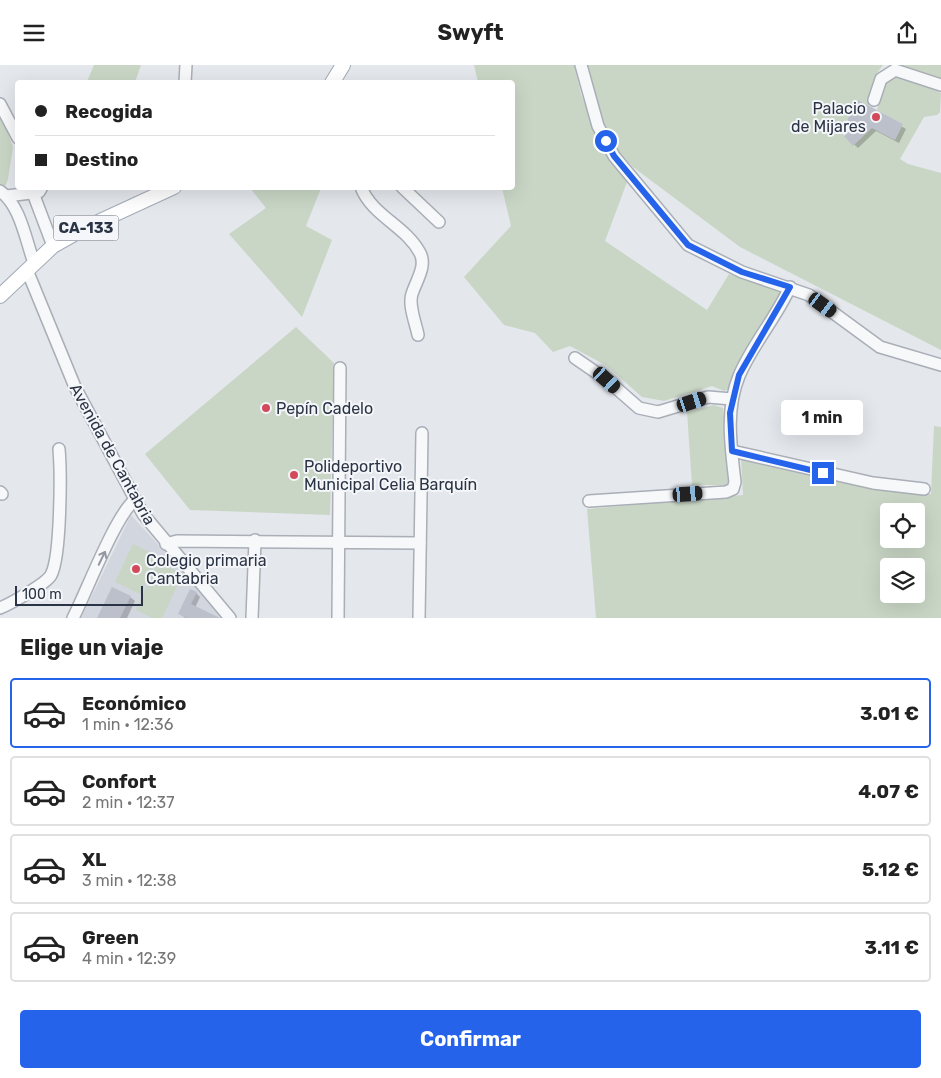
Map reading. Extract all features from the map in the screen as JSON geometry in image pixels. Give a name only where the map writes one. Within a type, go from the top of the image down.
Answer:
[{"type":"main road","points":[[334,80],[343,65]]},
{"type":"main road","name":"CA-133","points":[[0,296],[53,246],[86,228],[168,190]]},
{"type":"street","points":[[185,80],[186,65]]},
{"type":"street","points":[[581,65],[598,126],[614,156],[688,245],[742,272],[809,295],[880,347],[941,365]]},
{"type":"street","points":[[874,100],[882,79],[895,70],[941,85]]},
{"type":"street","points":[[0,103],[15,132]]},
{"type":"street","points":[[363,190],[372,206],[407,237],[420,253],[422,260],[420,273],[411,296],[418,335]]},
{"type":"street","points":[[405,190],[439,222]]},
{"type":"street","points":[[3,193],[38,191],[53,246]]},
{"type":"street","name":"Avenida de Cantabria","points":[[3,193],[16,214],[30,267],[76,387],[143,514],[166,544],[207,589],[230,618]]},
{"type":"street","points":[[589,501],[730,491],[735,485],[732,451],[732,399],[739,375],[790,287]]},
{"type":"street","points":[[575,358],[607,380],[639,409],[658,412],[708,397],[732,399]]},
{"type":"street","points":[[338,618],[340,368]]},
{"type":"street","points":[[419,618],[422,433]]},
{"type":"street","points":[[0,608],[9,605],[50,577],[54,566],[59,522],[61,465],[59,449]]},
{"type":"street","points":[[732,451],[873,483],[924,489]]},
{"type":"street","points":[[73,618],[117,526],[129,504],[136,500]]},
{"type":"street","points":[[252,618],[255,540]]},
{"type":"street","points":[[166,544],[177,541],[255,540],[420,543]]},
{"type":"shaded area","points":[[131,515],[203,593],[221,618],[81,618]]},
{"type":"green space","points":[[94,65],[141,65],[136,80],[88,80]]},
{"type":"green space","points":[[474,65],[574,65],[581,94],[600,144],[627,182],[605,241],[707,310],[729,274],[779,291],[782,294],[730,388],[724,391],[712,386],[664,401],[642,397],[607,366],[570,346],[553,352],[535,333],[504,325],[464,277],[511,226],[502,190],[515,190],[515,80],[478,80]]},
{"type":"green space","points":[[584,65],[883,65],[877,73],[869,106],[858,100],[847,120],[837,128],[853,145],[870,127],[895,140],[903,124],[877,110],[884,83],[896,76],[904,77],[941,93],[940,112],[937,115],[924,117],[900,159],[908,164],[941,173],[941,350],[740,247],[633,167],[608,140],[598,114]]},
{"type":"green space","points":[[895,65],[941,65],[941,81]]},
{"type":"green space","points":[[0,112],[13,147],[8,179],[0,200]]},
{"type":"green space","points":[[252,190],[320,190],[306,226],[332,240],[302,317],[229,234],[266,208]]},
{"type":"green space","name":"Pepín Cadelo","points":[[296,327],[334,363],[330,515],[190,510],[145,454]]},
{"type":"green space","points":[[714,405],[723,408],[731,481],[727,485],[692,485],[687,412]]},
{"type":"green space","points":[[934,426],[941,427],[941,618],[596,618],[587,509],[743,495],[741,457],[833,479],[931,494]]},
{"type":"green space","name":"Colegio primaria Cantabria","points":[[133,544],[158,556],[140,594],[115,582]]},
{"type":"green space","points":[[158,562],[183,574],[162,618],[152,618],[136,610]]},
{"type":"building","name":"Palacio de Mijares","points":[[858,100],[903,124],[895,140],[872,128],[853,146],[844,136],[856,125],[847,120]]},
{"type":"building","points":[[112,587],[131,596],[120,618],[97,618]]},
{"type":"building","points":[[190,589],[197,592],[191,604],[220,618],[187,618],[178,614]]},
{"type":"place","name":"Palacio de Mijares","points":[[876,117]]},
{"type":"place","name":"Pepín Cadelo","points":[[266,408]]},
{"type":"place","name":"Polideportivo Municipal Celia Barquín","points":[[294,475]]},
{"type":"place","name":"Colegio primaria Cantabria","points":[[136,569]]},
{"type":"route","points":[[606,141],[614,156],[688,245],[742,272],[790,287],[739,375],[730,413],[732,451],[823,473]]}]
